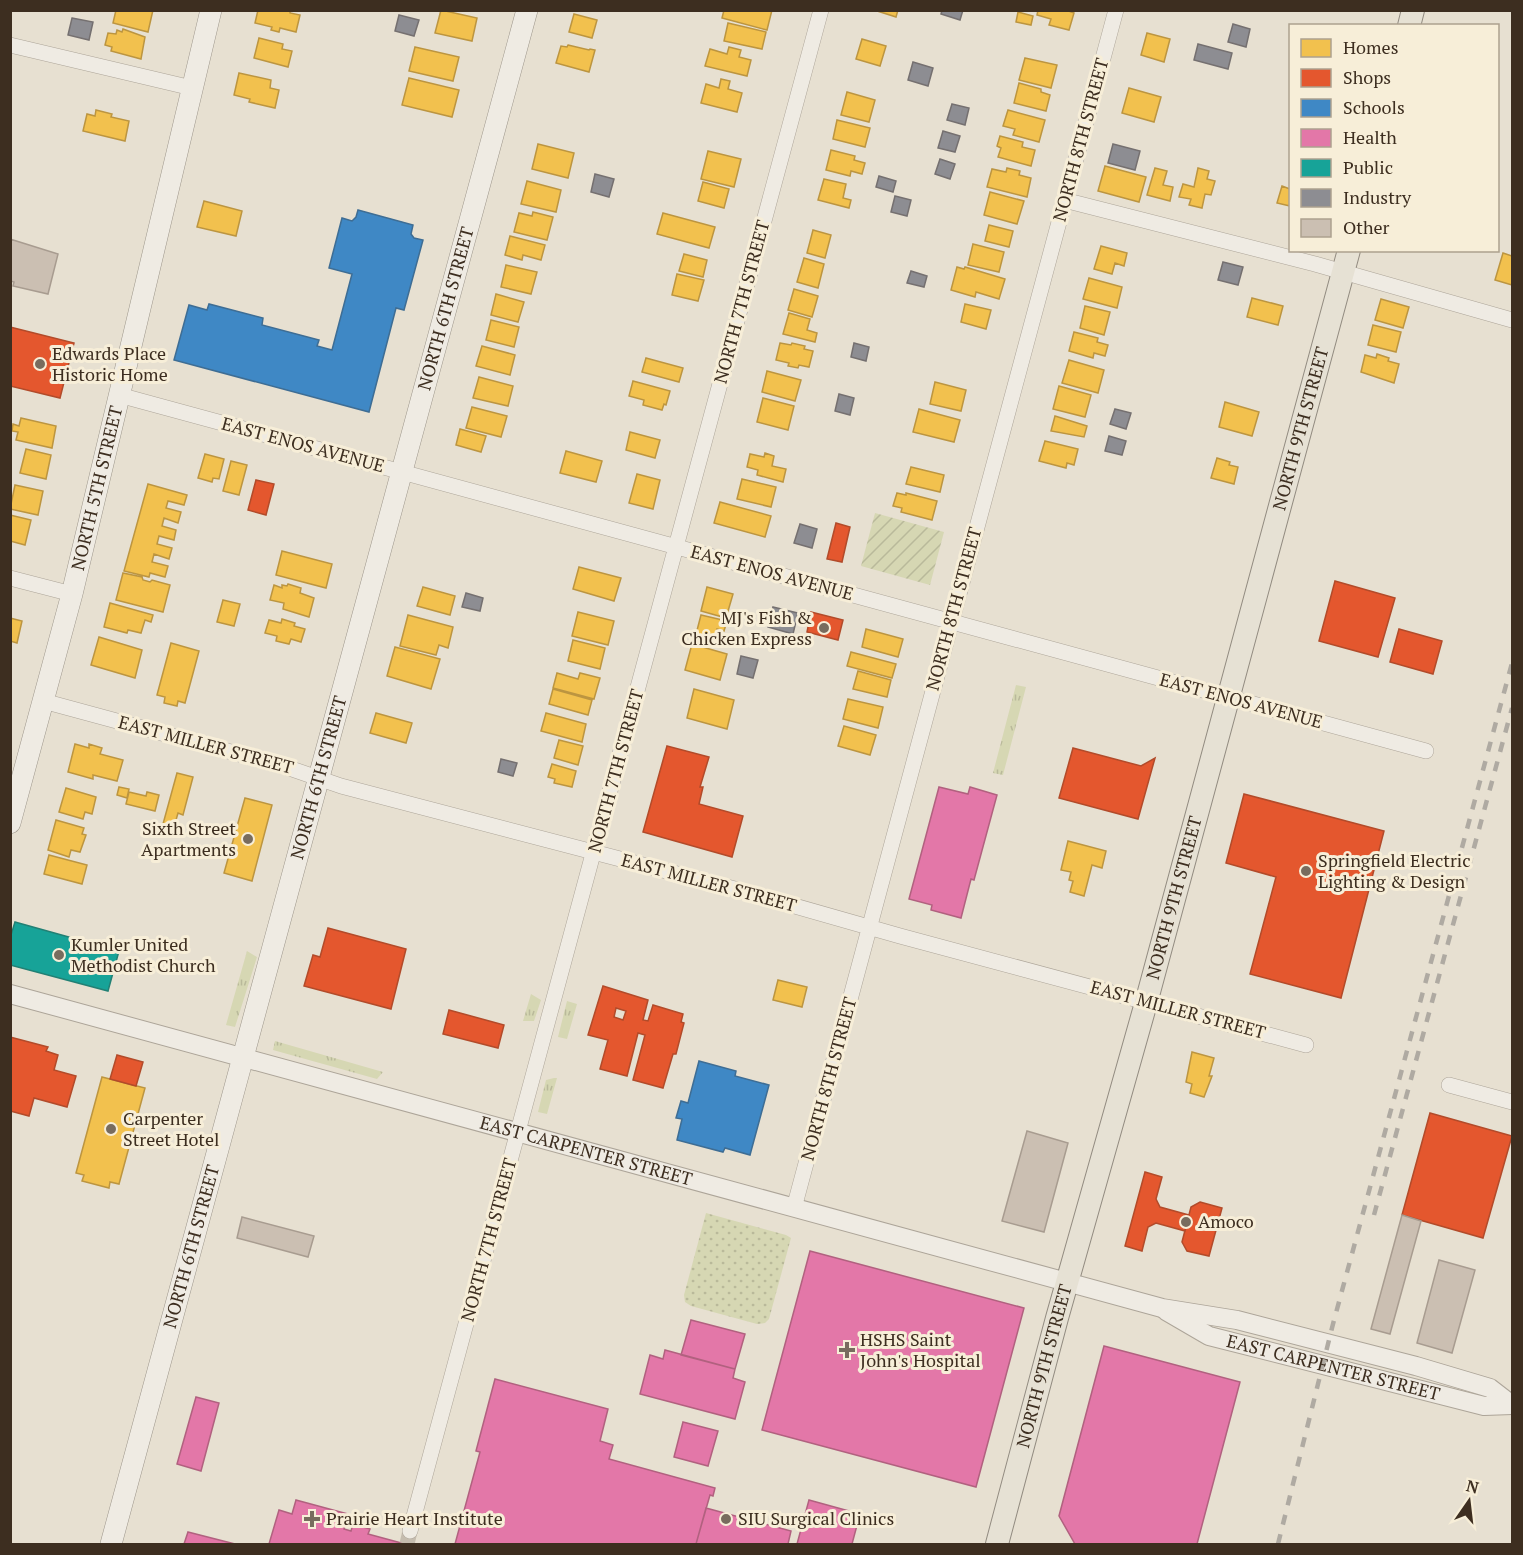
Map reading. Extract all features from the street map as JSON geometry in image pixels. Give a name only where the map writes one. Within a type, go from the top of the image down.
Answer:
[{"type":"main road","name":"NORTH 5TH STREET","points":[[10,823],[72,594],[211,10]]},
{"type":"main road","name":"NORTH 6TH STREET","points":[[111,1545],[527,10]]},
{"type":"main road","name":"NORTH 9TH STREET","points":[[997,1545],[1348,252]]},
{"type":"street","name":"NORTH 7TH STREET","points":[[410,1531],[821,10]]},
{"type":"street","name":"NORTH 8TH STREET","points":[[794,1208],[1116,10]]},
{"type":"street","points":[[10,45],[192,88]]},
{"type":"street","points":[[1064,200],[1343,272],[1512,320]]},
{"type":"street","name":"EAST ENOS AVENUE","points":[[119,394],[1425,751]]},
{"type":"street","points":[[10,578],[72,594]]},
{"type":"street","name":"EAST MILLER STREET","points":[[43,701],[319,777],[341,786],[724,886],[1306,1045]]},
{"type":"street","name":"EAST CARPENTER STREET","points":[[10,994],[1162,1308],[1209,1336],[1484,1406],[1512,1405]]},
{"type":"street","points":[[1449,1085],[1512,1102]]},
{"type":"green space","points":[[875,513],[944,532],[930,585],[861,566]]},
{"type":"green space","points":[[1016,685],[1026,687],[1003,775],[993,773]]},
{"type":"green space","points":[[247,951],[257,957],[235,1027],[226,1025]]},
{"type":"green space","points":[[531,994],[541,1000],[534,1021],[523,1021]]},
{"type":"green space","points":[[567,1001],[577,1004],[567,1039],[558,1037]]},
{"type":"green space","points":[[275,1041],[383,1072],[377,1079],[273,1050]]},
{"type":"green space","points":[[557,1078],[547,1114],[538,1112],[546,1080]]},
{"type":"green space","points":[[706,1213],[791,1238],[769,1319],[765,1323],[757,1324],[691,1306],[685,1302],[684,1295]]},
{"type":"building: Homes","points":[[116,10],[153,10],[148,32],[113,23]]},
{"type":"building: Homes","points":[[258,10],[290,10],[290,13],[300,15],[296,32],[280,28],[279,32],[271,30],[272,27],[255,23]]},
{"type":"building: Homes","points":[[441,10],[477,18],[472,41],[435,33]]},
{"type":"building: Homes","points":[[724,10],[772,10],[767,30],[722,18]]},
{"type":"building: Homes","points":[[874,10],[898,10],[896,17]]},
{"type":"building: Homes","points":[[1038,10],[1066,10],[1074,13],[1069,30],[1049,25],[1051,19],[1037,15]]},
{"type":"building: Homes","points":[[1018,12],[1033,16],[1031,25],[1016,22]]},
{"type":"building: Homes","points":[[574,14],[597,20],[592,38],[569,32]]},
{"type":"building: Homes","points":[[728,23],[766,32],[762,49],[724,41]]},
{"type":"building: Homes","points":[[123,29],[145,37],[141,59],[111,51],[112,47],[105,45],[108,33],[116,34],[117,30],[122,32]]},
{"type":"building: Homes","points":[[1147,33],[1170,39],[1164,62],[1141,55]]},
{"type":"building: Homes","points":[[259,38],[283,44],[282,49],[292,51],[288,67],[254,58]]},
{"type":"building: Homes","points":[[862,39],[886,46],[880,66],[856,59]]},
{"type":"building: Homes","points":[[568,45],[595,50],[589,72],[556,63],[561,46],[567,47]]},
{"type":"building: Homes","points":[[415,47],[459,57],[453,81],[409,71]]},
{"type":"building: Homes","points":[[729,47],[741,50],[739,57],[751,60],[747,76],[705,66],[710,49],[727,54]]},
{"type":"building: Homes","points":[[1025,58],[1057,65],[1051,88],[1019,80]]},
{"type":"building: Homes","points":[[239,73],[271,80],[270,88],[279,90],[275,108],[249,102],[250,99],[234,95]]},
{"type":"building: Homes","points":[[409,78],[459,90],[452,117],[402,105]]},
{"type":"building: Homes","points":[[721,79],[730,81],[728,89],[742,93],[737,112],[701,103],[706,84],[719,88]]},
{"type":"building: Homes","points":[[1019,83],[1041,89],[1041,92],[1050,95],[1046,111],[1014,103]]},
{"type":"building: Homes","points":[[1129,88],[1161,97],[1154,122],[1122,113]]},
{"type":"building: Homes","points":[[847,92],[875,100],[869,122],[841,115]]},
{"type":"building: Homes","points":[[96,110],[112,114],[111,117],[129,121],[125,141],[83,131],[87,114],[95,116]]},
{"type":"building: Homes","points":[[1008,110],[1045,120],[1039,142],[1013,135],[1015,129],[1003,126]]},
{"type":"building: Homes","points":[[837,120],[870,128],[865,147],[833,139]]},
{"type":"building: Homes","points":[[1000,136],[1023,142],[1022,147],[1035,150],[1031,166],[998,157],[1001,148],[997,146]]},
{"type":"building: Homes","points":[[538,144],[574,153],[568,178],[532,169]]},
{"type":"building: Homes","points":[[831,150],[855,156],[854,160],[865,163],[862,174],[851,171],[850,176],[826,170]]},
{"type":"building: Homes","points":[[708,151],[741,159],[734,187],[701,179]]},
{"type":"building: Homes","points":[[1105,166],[1146,177],[1139,202],[1098,191]]},
{"type":"building: Homes","points":[[1007,168],[1020,171],[1019,175],[1031,178],[1027,197],[987,187],[992,169],[1006,172]]},
{"type":"building: Homes","points":[[1155,168],[1167,171],[1163,185],[1173,187],[1170,201],[1147,195]]},
{"type":"building: Homes","points":[[1198,168],[1209,171],[1207,179],[1215,181],[1211,195],[1205,194],[1202,208],[1189,205],[1191,199],[1179,197],[1183,184],[1194,187]]},
{"type":"building: Homes","points":[[824,179],[846,184],[843,198],[851,200],[849,208],[818,200]]},
{"type":"building: Homes","points":[[527,181],[561,190],[556,212],[521,204]]},
{"type":"building: Homes","points":[[703,182],[729,189],[724,208],[698,201]]},
{"type":"building: Homes","points":[[1282,186],[1289,189],[1289,206],[1277,203]]},
{"type":"building: Homes","points":[[990,192],[1024,201],[1017,224],[984,215]]},
{"type":"building: Homes","points":[[204,201],[242,211],[236,236],[197,227]]},
{"type":"building: Homes","points":[[533,212],[553,217],[547,240],[514,232],[519,213],[532,216]]},
{"type":"building: Homes","points":[[663,213],[715,227],[709,248],[657,234]]},
{"type":"building: Homes","points":[[989,225],[1013,231],[1009,247],[985,241]]},
{"type":"building: Homes","points":[[813,230],[831,235],[825,258],[807,253]]},
{"type":"building: Homes","points":[[510,236],[545,245],[541,260],[523,255],[522,260],[505,255]]},
{"type":"building: Homes","points":[[973,244],[1004,252],[999,272],[968,265]]},
{"type":"building: Homes","points":[[1101,246],[1127,253],[1124,266],[1115,263],[1112,274],[1094,269]]},
{"type":"building: Homes","points":[[1503,253],[1512,256],[1512,285],[1495,280]]},
{"type":"building: Homes","points":[[684,254],[707,260],[703,277],[679,271]]},
{"type":"building: Homes","points":[[804,258],[824,264],[818,288],[797,282]]},
{"type":"building: Homes","points":[[506,265],[537,272],[531,294],[501,287]]},
{"type":"building: Homes","points":[[957,267],[964,269],[965,267],[1005,279],[999,299],[976,292],[975,297],[951,290]]},
{"type":"building: Homes","points":[[677,274],[704,280],[698,301],[672,295]]},
{"type":"building: Homes","points":[[1089,278],[1122,287],[1117,308],[1083,299]]},
{"type":"building: Homes","points":[[794,289],[818,296],[812,317],[788,310]]},
{"type":"building: Homes","points":[[496,294],[524,302],[518,322],[491,315]]},
{"type":"building: Homes","points":[[1252,298],[1283,306],[1278,325],[1247,317]]},
{"type":"building: Homes","points":[[1381,299],[1409,307],[1403,328],[1375,320]]},
{"type":"building: Homes","points":[[965,304],[991,310],[986,329],[961,322]]},
{"type":"building: Homes","points":[[1085,306],[1110,312],[1104,335],[1080,328]]},
{"type":"building: Homes","points":[[789,313],[810,319],[807,330],[817,333],[815,342],[783,334]]},
{"type":"building: Homes","points":[[491,320],[519,327],[514,347],[486,340]]},
{"type":"building: Homes","points":[[1373,325],[1401,332],[1396,352],[1368,345]]},
{"type":"building: Homes","points":[[1074,332],[1098,338],[1097,342],[1108,345],[1105,356],[1094,353],[1093,358],[1069,351]]},
{"type":"building: Homes","points":[[780,343],[805,346],[804,349],[813,351],[809,367],[788,366],[789,363],[776,360]]},
{"type":"building: Homes","points":[[482,346],[515,355],[510,375],[476,366]]},
{"type":"building: Homes","points":[[1377,354],[1389,358],[1388,361],[1399,364],[1394,383],[1361,372],[1365,355],[1376,358]]},
{"type":"building: Homes","points":[[646,358],[683,368],[679,382],[642,372]]},
{"type":"building: Homes","points":[[1069,360],[1104,370],[1098,393],[1062,383]]},
{"type":"building: Homes","points":[[767,371],[801,380],[795,401],[762,392]]},
{"type":"building: Homes","points":[[479,377],[513,386],[508,406],[473,398]]},
{"type":"building: Homes","points":[[633,381],[670,391],[662,410],[643,405],[644,400],[629,396]]},
{"type":"building: Homes","points":[[935,382],[966,390],[961,411],[930,404]]},
{"type":"building: Homes","points":[[1059,386],[1091,395],[1085,417],[1053,409]]},
{"type":"building: Homes","points":[[763,398],[794,406],[788,430],[757,422]]},
{"type":"building: Homes","points":[[1225,402],[1259,412],[1252,436],[1219,427]]},
{"type":"building: Homes","points":[[472,407],[507,416],[501,437],[466,428]]},
{"type":"building: Homes","points":[[919,409],[960,420],[954,442],[913,432]]},
{"type":"building: Homes","points":[[1055,416],[1087,426],[1084,437],[1051,431]]},
{"type":"building: Homes","points":[[21,418],[56,426],[52,448],[16,440],[18,432],[12,431],[13,424],[19,426]]},
{"type":"building: Homes","points":[[460,429],[486,436],[481,452],[456,445]]},
{"type":"building: Homes","points":[[630,432],[660,440],[655,458],[626,450]]},
{"type":"building: Homes","points":[[1045,441],[1078,449],[1074,465],[1067,463],[1066,468],[1039,461]]},
{"type":"building: Homes","points":[[26,449],[51,455],[46,479],[20,473]]},
{"type":"building: Homes","points":[[566,451],[602,461],[596,482],[560,473]]},
{"type":"building: Homes","points":[[765,453],[774,456],[772,466],[786,469],[783,482],[757,475],[758,470],[747,467],[750,454],[764,457]]},
{"type":"building: Homes","points":[[205,454],[224,459],[219,479],[213,478],[212,482],[198,478]]},
{"type":"building: Homes","points":[[1217,458],[1238,467],[1234,484],[1211,478]]},
{"type":"building: Homes","points":[[231,461],[247,465],[239,495],[223,491]]},
{"type":"building: Homes","points":[[911,467],[944,475],[940,492],[906,484]]},
{"type":"building: Homes","points":[[637,474],[660,480],[653,509],[629,503]]},
{"type":"building: Homes","points":[[742,479],[776,487],[771,507],[737,499]]},
{"type":"building: Homes","points":[[148,484],[187,495],[184,505],[168,501],[166,508],[181,512],[178,523],[164,518],[162,526],[176,530],[174,540],[159,536],[157,544],[172,548],[169,559],[154,554],[152,562],[168,566],[165,577],[150,573],[149,577],[124,571]]},
{"type":"building: Homes","points":[[15,485],[43,491],[38,515],[10,509]]},
{"type":"building: Homes","points":[[897,493],[937,501],[932,520],[901,512],[902,508],[893,506]]},
{"type":"building: Homes","points":[[720,502],[771,516],[765,537],[714,523]]},
{"type":"building: Homes","points":[[10,515],[31,520],[25,545],[10,541]]},
{"type":"building: Homes","points":[[282,551],[332,564],[326,588],[276,575]]},
{"type":"building: Homes","points":[[579,567],[621,578],[614,601],[573,589]]},
{"type":"building: Homes","points":[[123,573],[142,577],[143,580],[150,582],[152,580],[170,585],[163,612],[116,600]]},
{"type":"building: Homes","points":[[288,584],[301,588],[300,593],[314,598],[309,617],[283,609],[284,603],[270,600],[274,585],[282,588],[282,585],[287,586]]},
{"type":"building: Homes","points":[[423,587],[455,596],[450,615],[417,606]]},
{"type":"building: Homes","points":[[707,587],[733,594],[726,618],[701,611]]},
{"type":"building: Homes","points":[[223,600],[240,604],[234,626],[217,622]]},
{"type":"building: Homes","points":[[110,603],[153,615],[151,622],[145,620],[141,633],[128,630],[127,633],[104,627]]},
{"type":"building: Homes","points":[[578,612],[614,621],[608,645],[572,636]]},
{"type":"building: Homes","points":[[408,615],[453,627],[448,648],[439,645],[436,655],[400,646]]},
{"type":"building: Homes","points":[[701,615],[727,621],[724,631],[717,629],[714,643],[695,638]]},
{"type":"building: Homes","points":[[10,618],[22,621],[17,643],[10,641]]},
{"type":"building: Homes","points":[[282,619],[305,629],[301,642],[291,639],[289,644],[276,641],[277,636],[265,633],[269,620],[281,623]]},
{"type":"building: Homes","points":[[866,629],[903,639],[898,657],[862,647]]},
{"type":"building: Homes","points":[[99,637],[142,650],[135,678],[91,665]]},
{"type":"building: Homes","points":[[573,640],[605,648],[600,669],[568,661]]},
{"type":"building: Homes","points":[[171,643],[199,651],[185,703],[178,701],[177,706],[164,703],[165,697],[157,695]]},
{"type":"building: Homes","points":[[692,644],[727,654],[720,680],[685,670]]},
{"type":"building: Homes","points":[[395,647],[440,659],[431,689],[387,676]]},
{"type":"building: Homes","points":[[851,652],[896,664],[892,678],[847,666]]},
{"type":"building: Homes","points":[[858,671],[891,680],[887,697],[853,689]]},
{"type":"building: Homes","points":[[557,673],[578,679],[580,673],[600,678],[594,699],[553,688]]},
{"type":"building: Homes","points":[[553,689],[592,700],[588,715],[549,704]]},
{"type":"building: Homes","points":[[694,689],[734,700],[727,729],[687,718]]},
{"type":"building: Homes","points":[[848,699],[883,707],[878,728],[843,719]]},
{"type":"building: Homes","points":[[376,713],[412,723],[406,743],[370,733]]},
{"type":"building: Homes","points":[[546,713],[586,724],[582,742],[541,731]]},
{"type":"building: Homes","points":[[844,726],[876,735],[870,755],[838,746]]},
{"type":"building: Homes","points":[[559,740],[583,746],[578,765],[554,758]]},
{"type":"building: Homes","points":[[75,744],[89,748],[89,744],[102,748],[100,754],[123,760],[117,781],[93,775],[93,779],[68,772]]},
{"type":"building: Homes","points":[[552,764],[576,771],[572,787],[554,783],[555,779],[548,777]]},
{"type":"building: Homes","points":[[177,773],[193,777],[183,815],[178,813],[174,827],[163,824]]},
{"type":"building: Homes","points":[[119,787],[129,789],[127,798],[117,795]]},
{"type":"building: Homes","points":[[66,788],[96,797],[92,814],[85,812],[83,819],[59,812]]},
{"type":"building: Homes","points":[[129,792],[146,796],[147,792],[159,795],[155,811],[126,804]]},
{"type":"building: Homes","name":"Sixth Street Apartments","points":[[245,798],[272,805],[252,881],[224,873]]},
{"type":"building: Homes","points":[[56,820],[84,828],[82,834],[86,835],[80,852],[71,850],[69,857],[48,850]]},
{"type":"building: Homes","points":[[1068,841],[1106,851],[1102,868],[1092,865],[1084,896],[1070,892],[1073,881],[1069,880],[1071,872],[1061,870]]},
{"type":"building: Homes","points":[[49,855],[87,865],[82,884],[44,874]]},
{"type":"building: Homes","points":[[778,980],[807,987],[802,1007],[773,1000]]},
{"type":"building: Homes","points":[[1192,1052],[1214,1058],[1209,1076],[1212,1076],[1204,1097],[1190,1093],[1192,1084],[1186,1082]]},
{"type":"building: Homes","points":[[102,1077],[145,1088],[119,1184],[110,1182],[109,1188],[82,1181],[84,1175],[76,1173]]},
{"type":"building: Shops","name":"Edwards Place Historic Home","points":[[10,327],[74,343],[60,398],[10,386]]},
{"type":"building: Shops","points":[[256,480],[274,484],[266,515],[248,510]]},
{"type":"building: Shops","points":[[836,523],[850,527],[842,562],[827,559]]},
{"type":"building: Shops","points":[[1335,581],[1395,598],[1378,657],[1319,641]]},
{"type":"building: Shops","points":[[811,612],[843,620],[838,640],[807,632]]},
{"type":"building: Shops","points":[[1399,629],[1442,641],[1433,674],[1390,662]]},
{"type":"building: Shops","points":[[667,746],[709,757],[700,787],[703,787],[699,804],[743,816],[732,857],[643,832]]},
{"type":"building: Shops","points":[[1073,748],[1141,766],[1155,758],[1138,819],[1059,798]]},
{"type":"building: Shops","points":[[1244,794],[1384,831],[1341,998],[1250,974],[1276,877],[1226,863]]},
{"type":"building: Shops","points":[[328,928],[406,949],[391,1009],[304,986],[313,955],[320,957]]},
{"type":"building: Shops","points":[[603,986],[648,1000],[643,1020],[648,1021],[653,1005],[683,1014],[681,1022],[684,1023],[676,1054],[673,1054],[663,1088],[633,1080],[645,1035],[638,1033],[627,1076],[600,1069],[608,1040],[588,1035]],"holes":[[[616,1008],[626,1011],[623,1020],[614,1017]]]},
{"type":"building: Shops","points":[[449,1010],[504,1025],[498,1048],[443,1034]]},
{"type":"building: Shops","points":[[10,1037],[48,1047],[46,1051],[58,1055],[54,1070],[76,1076],[67,1107],[34,1098],[29,1116],[10,1111]]},
{"type":"building: Shops","points":[[117,1055],[143,1062],[136,1086],[110,1079]]},
{"type":"building: Shops","points":[[1430,1113],[1512,1136],[1483,1238],[1402,1215]]},
{"type":"building: Shops","points":[[1145,1172],[1162,1177],[1156,1199],[1160,1207],[1189,1215],[1185,1231],[1156,1223],[1148,1227],[1142,1251],[1125,1246]]},
{"type":"building: Shops","points":[[1200,1202],[1222,1208],[1209,1256],[1187,1251],[1182,1242],[1191,1207]]},
{"type":"building: Schools","points":[[358,210],[413,225],[411,234],[414,238],[423,240],[404,310],[396,308],[369,412],[174,360],[189,305],[207,310],[209,304],[263,318],[262,325],[319,340],[317,346],[332,350],[352,274],[329,268],[342,218],[352,221]]},
{"type":"building: Schools","points":[[699,1061],[736,1071],[735,1076],[769,1085],[750,1155],[725,1148],[723,1152],[677,1140],[682,1119],[676,1118],[681,1101],[688,1103]]},
{"type":"building: Health","points":[[939,787],[968,794],[970,787],[997,795],[974,880],[971,879],[961,918],[931,910],[932,905],[909,899]]},
{"type":"building: Health","points":[[810,1251],[1024,1308],[976,1487],[762,1430]]},
{"type":"building: Health","points":[[691,1320],[745,1334],[735,1369],[681,1355]]},
{"type":"building: Health","points":[[1104,1346],[1240,1382],[1197,1544],[1075,1544],[1059,1516]]},
{"type":"building: Health","points":[[665,1350],[735,1369],[733,1378],[745,1382],[735,1419],[640,1394],[650,1355],[663,1359]]},
{"type":"building: Health","points":[[495,1379],[608,1409],[600,1441],[613,1445],[609,1459],[715,1488],[713,1496],[710,1495],[696,1544],[455,1544],[480,1452],[476,1451]]},
{"type":"building: Health","points":[[196,1397],[219,1403],[201,1471],[177,1464]]},
{"type":"building: Health","points":[[683,1422],[718,1431],[708,1466],[674,1457]]},
{"type":"building: Health","name":"Prairie Heart Institute","points":[[296,1500],[348,1514],[344,1529],[351,1531],[353,1524],[370,1529],[368,1534],[405,1544],[269,1544],[279,1510],[292,1514]]},
{"type":"building: Health","name":"SIU Surgical Clinics","points":[[809,1500],[860,1514],[852,1544],[797,1544]]},
{"type":"building: Health","name":"SIU Surgical Clinics","points":[[706,1508],[791,1531],[788,1544],[696,1544]]},
{"type":"building: Health","points":[[188,1532],[235,1544],[184,1544]]},
{"type":"building: Public","name":"Kumler United Methodist Church","points":[[15,922],[119,951],[108,991],[10,965],[10,938]]},
{"type":"building: Industry","points":[[942,10],[963,10],[960,20],[941,14]]},
{"type":"building: Industry","points":[[399,15],[419,20],[414,36],[395,31]]},
{"type":"building: Industry","points":[[72,18],[93,22],[89,40],[68,35]]},
{"type":"building: Industry","points":[[1233,24],[1250,29],[1246,47],[1228,42]]},
{"type":"building: Industry","points":[[1198,44],[1232,53],[1228,69],[1194,60]]},
{"type":"building: Industry","points":[[913,62],[933,68],[928,86],[908,80]]},
{"type":"building: Industry","points":[[952,104],[969,108],[965,125],[947,120]]},
{"type":"building: Industry","points":[[943,131],[960,136],[955,152],[938,148]]},
{"type":"building: Industry","points":[[1113,144],[1140,151],[1135,170],[1108,163]]},
{"type":"building: Industry","points":[[940,159],[955,164],[950,179],[935,174]]},
{"type":"building: Industry","points":[[595,174],[614,179],[609,197],[591,192]]},
{"type":"building: Industry","points":[[879,176],[896,181],[893,192],[876,187]]},
{"type":"building: Industry","points":[[895,196],[911,200],[907,216],[891,212]]},
{"type":"building: Industry","points":[[1223,262],[1243,267],[1238,285],[1218,280]]},
{"type":"building: Industry","points":[[911,271],[927,276],[924,287],[907,283]]},
{"type":"building: Industry","points":[[854,343],[869,347],[866,361],[851,357]]},
{"type":"building: Industry","points":[[839,394],[854,398],[850,415],[835,411]]},
{"type":"building: Industry","points":[[1115,409],[1131,413],[1126,429],[1110,424]]},
{"type":"building: Industry","points":[[1109,436],[1126,441],[1122,455],[1105,451]]},
{"type":"building: Industry","points":[[800,524],[817,529],[812,548],[794,543]]},
{"type":"building: Industry","points":[[466,593],[483,598],[480,611],[462,607]]},
{"type":"building: Industry","points":[[773,607],[798,613],[793,634],[768,627]]},
{"type":"building: Industry","points":[[741,656],[758,660],[753,678],[737,674]]},
{"type":"building: Industry","points":[[501,759],[517,763],[513,776],[498,772]]},
{"type":"building: Other","points":[[10,239],[58,254],[48,294],[13,286],[14,282],[10,281]]},
{"type":"building: Other","points":[[1027,1131],[1068,1143],[1044,1232],[1002,1221]]},
{"type":"building: Other","points":[[1402,1215],[1421,1221],[1390,1334],[1371,1329]]},
{"type":"building: Other","points":[[242,1217],[314,1236],[308,1257],[237,1238]]},
{"type":"building: Other","points":[[1439,1260],[1475,1270],[1452,1353],[1417,1343]]},
{"type":"tunnel","points":[[407,1544],[410,1531]]},
{"type":"railway","points":[[1278,1544],[1333,1324],[1512,663]]},
{"type":"railway","points":[[1374,1215],[1512,708]]},
{"type":"place","name":"Edwards Place Historic Home","points":[[40,364]]},
{"type":"place","name":"MJ's Fish & Chicken Express","points":[[824,628]]},
{"type":"place","name":"Sixth Street Apartments","points":[[248,839]]},
{"type":"place","name":"Springfield Electric Lighting & Design","points":[[1306,871]]},
{"type":"place","name":"Kumler United Methodist Church","points":[[59,955]]},
{"type":"place","name":"Carpenter Street Hotel","points":[[111,1129]]},
{"type":"place","name":"Amoco","points":[[1186,1222]]},
{"type":"place","name":"HSHS Saint John's Hospital","points":[[847,1350]]},
{"type":"place","name":"Prairie Heart Institute","points":[[312,1519]]},
{"type":"place","name":"SIU Surgical Clinics","points":[[726,1519]]}]
